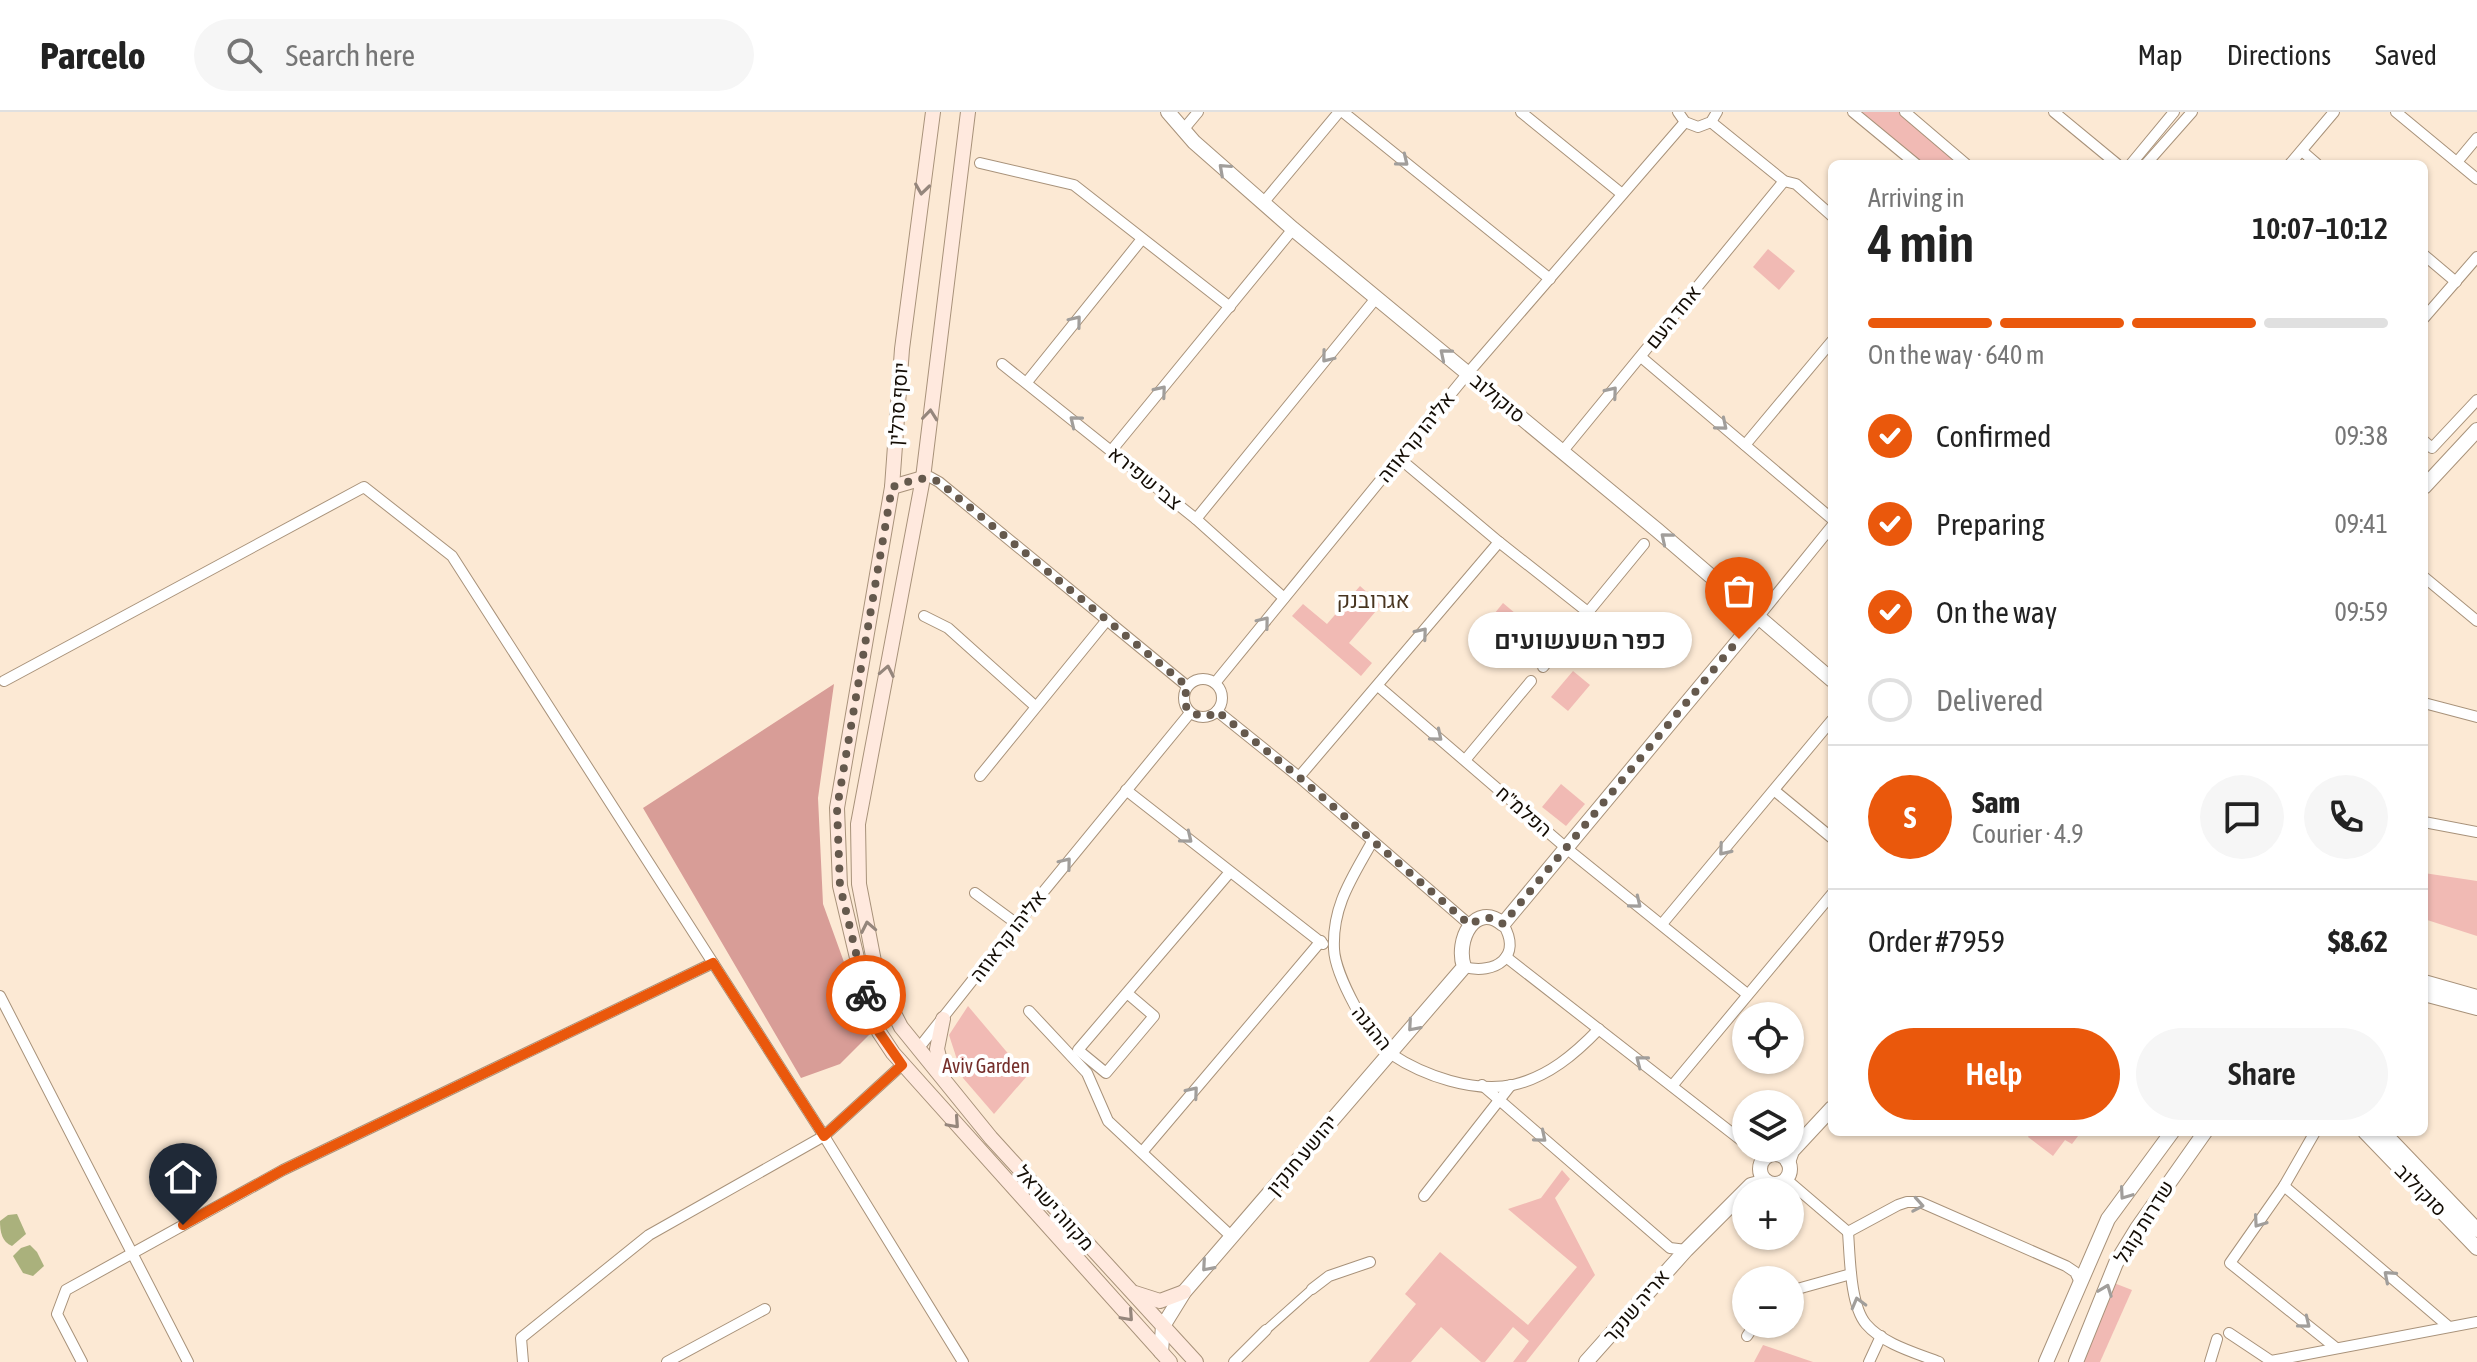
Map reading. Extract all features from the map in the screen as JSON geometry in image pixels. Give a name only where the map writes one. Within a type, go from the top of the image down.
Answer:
[{"type":"main road","name":"יוסף סרלין","points":[[902,1065],[879,1032],[866,996],[840,886],[837,808],[892,487],[902,349],[933,112]]},
{"type":"main road","name":"יוסף סרלין","points":[[918,1049],[901,1027],[878,982],[859,884],[858,824],[923,478],[968,112]]},
{"type":"main road","points":[[892,487],[923,478]]},
{"type":"main road","points":[[943,1019],[937,1049],[947,1085]]},
{"type":"main road","points":[[902,1065],[918,1049]]},
{"type":"main road","name":"מקווה ישראל","points":[[918,1049],[991,1138],[1196,1362]]},
{"type":"main road","name":"מקווה ישראל","points":[[902,1065],[1165,1357]]},
{"type":"main road","points":[[1132,1292],[1160,1301],[1184,1292]]},
{"type":"street","name":"סוקולוב","points":[[1168,112],[1183,130],[1293,229],[1828,676]]},
{"type":"street","points":[[1183,130],[1198,112]]},
{"type":"street","points":[[1263,203],[1341,112],[1550,279]]},
{"type":"street","points":[[1521,112],[1622,194]]},
{"type":"street","points":[[1678,112],[1685,122],[1698,127],[1714,117],[1784,181],[1796,184],[1828,212]]},
{"type":"street","points":[[1853,112],[1911,160]]},
{"type":"street","points":[[1905,112],[1961,160]]},
{"type":"street","points":[[2054,112],[2112,160]]},
{"type":"street","points":[[2134,160],[2174,112]]},
{"type":"street","points":[[2150,160],[2192,112]]},
{"type":"street","points":[[2294,160],[2334,112]]},
{"type":"street","points":[[2396,112],[2477,179]]},
{"type":"street","name":"אליהו קראוזה","points":[[1215,683],[1468,373],[1685,122]]},
{"type":"street","points":[[2457,162],[2477,138]]},
{"type":"street","points":[[2302,151],[2312,160]]},
{"type":"street","points":[[980,163],[1074,185],[1230,307]]},
{"type":"street","name":"אחד העם","points":[[1562,452],[1784,181]]},
{"type":"street","points":[[1111,451],[1293,229]]},
{"type":"street","points":[[1027,382],[1142,239]]},
{"type":"street","points":[[2428,314],[2477,257]]},
{"type":"street","points":[[2428,258],[2456,282]]},
{"type":"street","points":[[1196,519],[1377,297]]},
{"type":"street","points":[[1745,445],[1828,346]]},
{"type":"street","points":[[1641,357],[1828,516]]},
{"type":"street","name":"צבי שפירא","points":[[1002,364],[1196,519],[1284,598]]},
{"type":"street","points":[[2428,445],[2477,400]]},
{"type":"street","points":[[2428,483],[2477,430]]},
{"type":"street","points":[[926,449],[930,468],[939,482]]},
{"type":"street","points":[[1399,458],[1589,613]]},
{"type":"street","points":[[923,478],[930,477],[939,482],[1187,686]]},
{"type":"street","points":[[4,681],[364,487],[452,556],[824,1136],[963,1362]]},
{"type":"street","points":[[1503,924],[1828,531]]},
{"type":"street","points":[[1299,777],[1499,542]]},
{"type":"street","points":[[1543,667],[1644,544]]},
{"type":"street","points":[[2428,580],[2477,621]]},
{"type":"street","points":[[924,616],[948,628],[1035,706]]},
{"type":"street","points":[[980,776],[1107,620]]},
{"type":"street","points":[[1197,679],[1215,683],[1222,699],[1217,711],[1207,717],[1190,713],[1184,703],[1187,686],[1197,679]]},
{"type":"street","points":[[1466,759],[1531,681]]},
{"type":"street","name":"הפלמ\"ח","points":[[1378,686],[1566,847],[1747,994]]},
{"type":"street","points":[[2428,704],[2477,717]]},
{"type":"street","points":[[1217,711],[1299,777],[1470,925]]},
{"type":"street","name":"אליהו קראוזה","points":[[918,1049],[1190,713]]},
{"type":"street","points":[[1662,924],[1828,725]]},
{"type":"street","points":[[1126,790],[1334,952]]},
{"type":"street","points":[[1775,791],[1828,835]]},
{"type":"street","points":[[2428,823],[2477,832]]},
{"type":"street","name":"ההגנה","points":[[1372,842],[1340,900],[1334,952],[1349,999],[1389,1053],[1439,1078],[1482,1085],[1511,1085],[1558,1066],[1599,1029]]},
{"type":"street","points":[[1127,993],[1154,1016],[1106,1073],[1078,1050],[1230,872]]},
{"type":"street","points":[[975,893],[1017,924]]},
{"type":"street","points":[[1672,1086],[1828,899]]},
{"type":"street","points":[[1483,918],[1503,924],[1510,942],[1506,957],[1492,968],[1475,970],[1464,967],[1460,946],[1470,925],[1483,918]]},
{"type":"street","points":[[1143,1151],[1321,941]]},
{"type":"street","points":[[1506,957],[1732,1133]]},
{"type":"street","points":[[82,1362],[57,1314],[66,1290],[283,1170],[713,963]]},
{"type":"street","name":"יהושע חנקין","points":[[1165,1357],[1163,1326],[1184,1292],[1464,967]]},
{"type":"street","points":[[2428,983],[2477,997]]},
{"type":"street","points":[[2428,995],[2477,1008]]},
{"type":"street","points":[[0,996],[188,1362]]},
{"type":"street","points":[[1029,1011],[1087,1073],[1108,1121],[1232,1237]]},
{"type":"street","points":[[523,1362],[521,1338],[649,1235],[824,1136],[902,1065]]},
{"type":"street","points":[[1482,1085],[1670,1248],[1686,1250]]},
{"type":"street","points":[[1424,1196],[1511,1085]]},
{"type":"street","points":[[1804,1138],[1828,1112]]},
{"type":"street","name":"שדרות קוגל","points":[[2046,1362],[2108,1219],[2169,1136]]},
{"type":"street","name":"שדרות קוגל","points":[[2076,1362],[2116,1263],[2202,1136]]},
{"type":"street","points":[[2313,1136],[2284,1186],[2230,1263],[2336,1348]]},
{"type":"street","name":"סוקולוב","points":[[2369,1136],[2477,1248]]},
{"type":"street","name":"סוקולוב","points":[[2387,1136],[2477,1230]]},
{"type":"street","points":[[1786,1178],[1788,1162]]},
{"type":"street","points":[[2284,1186],[2448,1326]]},
{"type":"street","points":[[1804,1194],[1848,1232],[1851,1274],[1859,1312],[1866,1324],[1881,1336],[1939,1362]]},
{"type":"street","points":[[1848,1232],[1898,1205],[1920,1202],[2066,1266],[2075,1272],[2080,1282]]},
{"type":"street","name":"אריה שנקר","points":[[1586,1362],[1686,1250],[1732,1204]]},
{"type":"street","points":[[1234,1362],[1329,1276],[1370,1262]]},
{"type":"street","points":[[1804,1287],[1851,1274]]},
{"type":"street","points":[[667,1362],[765,1309]]},
{"type":"street","points":[[2229,1333],[2271,1361],[2477,1322]]},
{"type":"street","points":[[1869,1362],[1881,1336]]},
{"type":"street","points":[[2210,1362],[2217,1339]]},
{"type":"green space","points":[[1853,112],[1905,112],[1961,160],[1911,160]]},
{"type":"green space","points":[[1768,249],[1795,271],[1779,290],[1753,267]]},
{"type":"green space","points":[[1360,586],[1381,605],[1349,643],[1372,663],[1361,676],[1292,616],[1303,604],[1327,624]]},
{"type":"green space","points":[[1503,603],[1522,619],[1509,634],[1490,619]]},
{"type":"green space","points":[[1573,671],[1590,685],[1568,711],[1551,697]]},
{"type":"green space","points":[[1561,784],[1585,804],[1566,826],[1542,807]]},
{"type":"green space","points":[[2428,874],[2477,881],[2477,936],[2428,920]]},
{"type":"green space","name":"Aviv Garden","points":[[968,1006],[1027,1076],[994,1114],[963,1078],[949,1035]]},
{"type":"green space","points":[[2078,1136],[2072,1144],[2065,1140],[2053,1156],[2028,1137]]},
{"type":"green space","points":[[1562,1170],[1570,1179],[1555,1198],[1595,1275],[1526,1362],[1513,1362],[1529,1341],[1513,1327],[1485,1362],[1481,1362],[1441,1327],[1411,1362],[1369,1362],[1416,1304],[1405,1294],[1440,1252],[1528,1325],[1577,1267],[1508,1209],[1541,1198]]},
{"type":"green space","points":[[2114,1283],[2132,1290],[2100,1362],[2081,1362]]},
{"type":"green space","points":[[1763,1345],[1813,1362],[1754,1362]]},
{"type":"shaded area","points":[[834,684],[818,798],[823,904],[870,1034],[840,1064],[801,1078],[643,808]]},
{"type":"shaded area","points":[[17,1214],[26,1234],[12,1246],[2,1236],[0,1221],[8,1215]]},
{"type":"shaded area","points":[[30,1245],[44,1266],[33,1276],[23,1273],[13,1256]]},
{"type":"way so far","points":[[866,995],[840,886],[837,808],[892,487],[930,477],[939,482],[1187,686],[1183,697],[1190,713],[1207,717],[1217,711],[1299,777],[1470,925],[1483,918],[1503,924],[1739,639]]},
{"type":"place","name":"כפר השעשועים","points":[[1739,639]]},
{"type":"district","name":"אגרובנק","points":[[1373,600]]},
{"type":"route","points":[[183,1225],[283,1170],[713,963],[824,1136],[902,1065],[879,1032],[866,995]]}]
